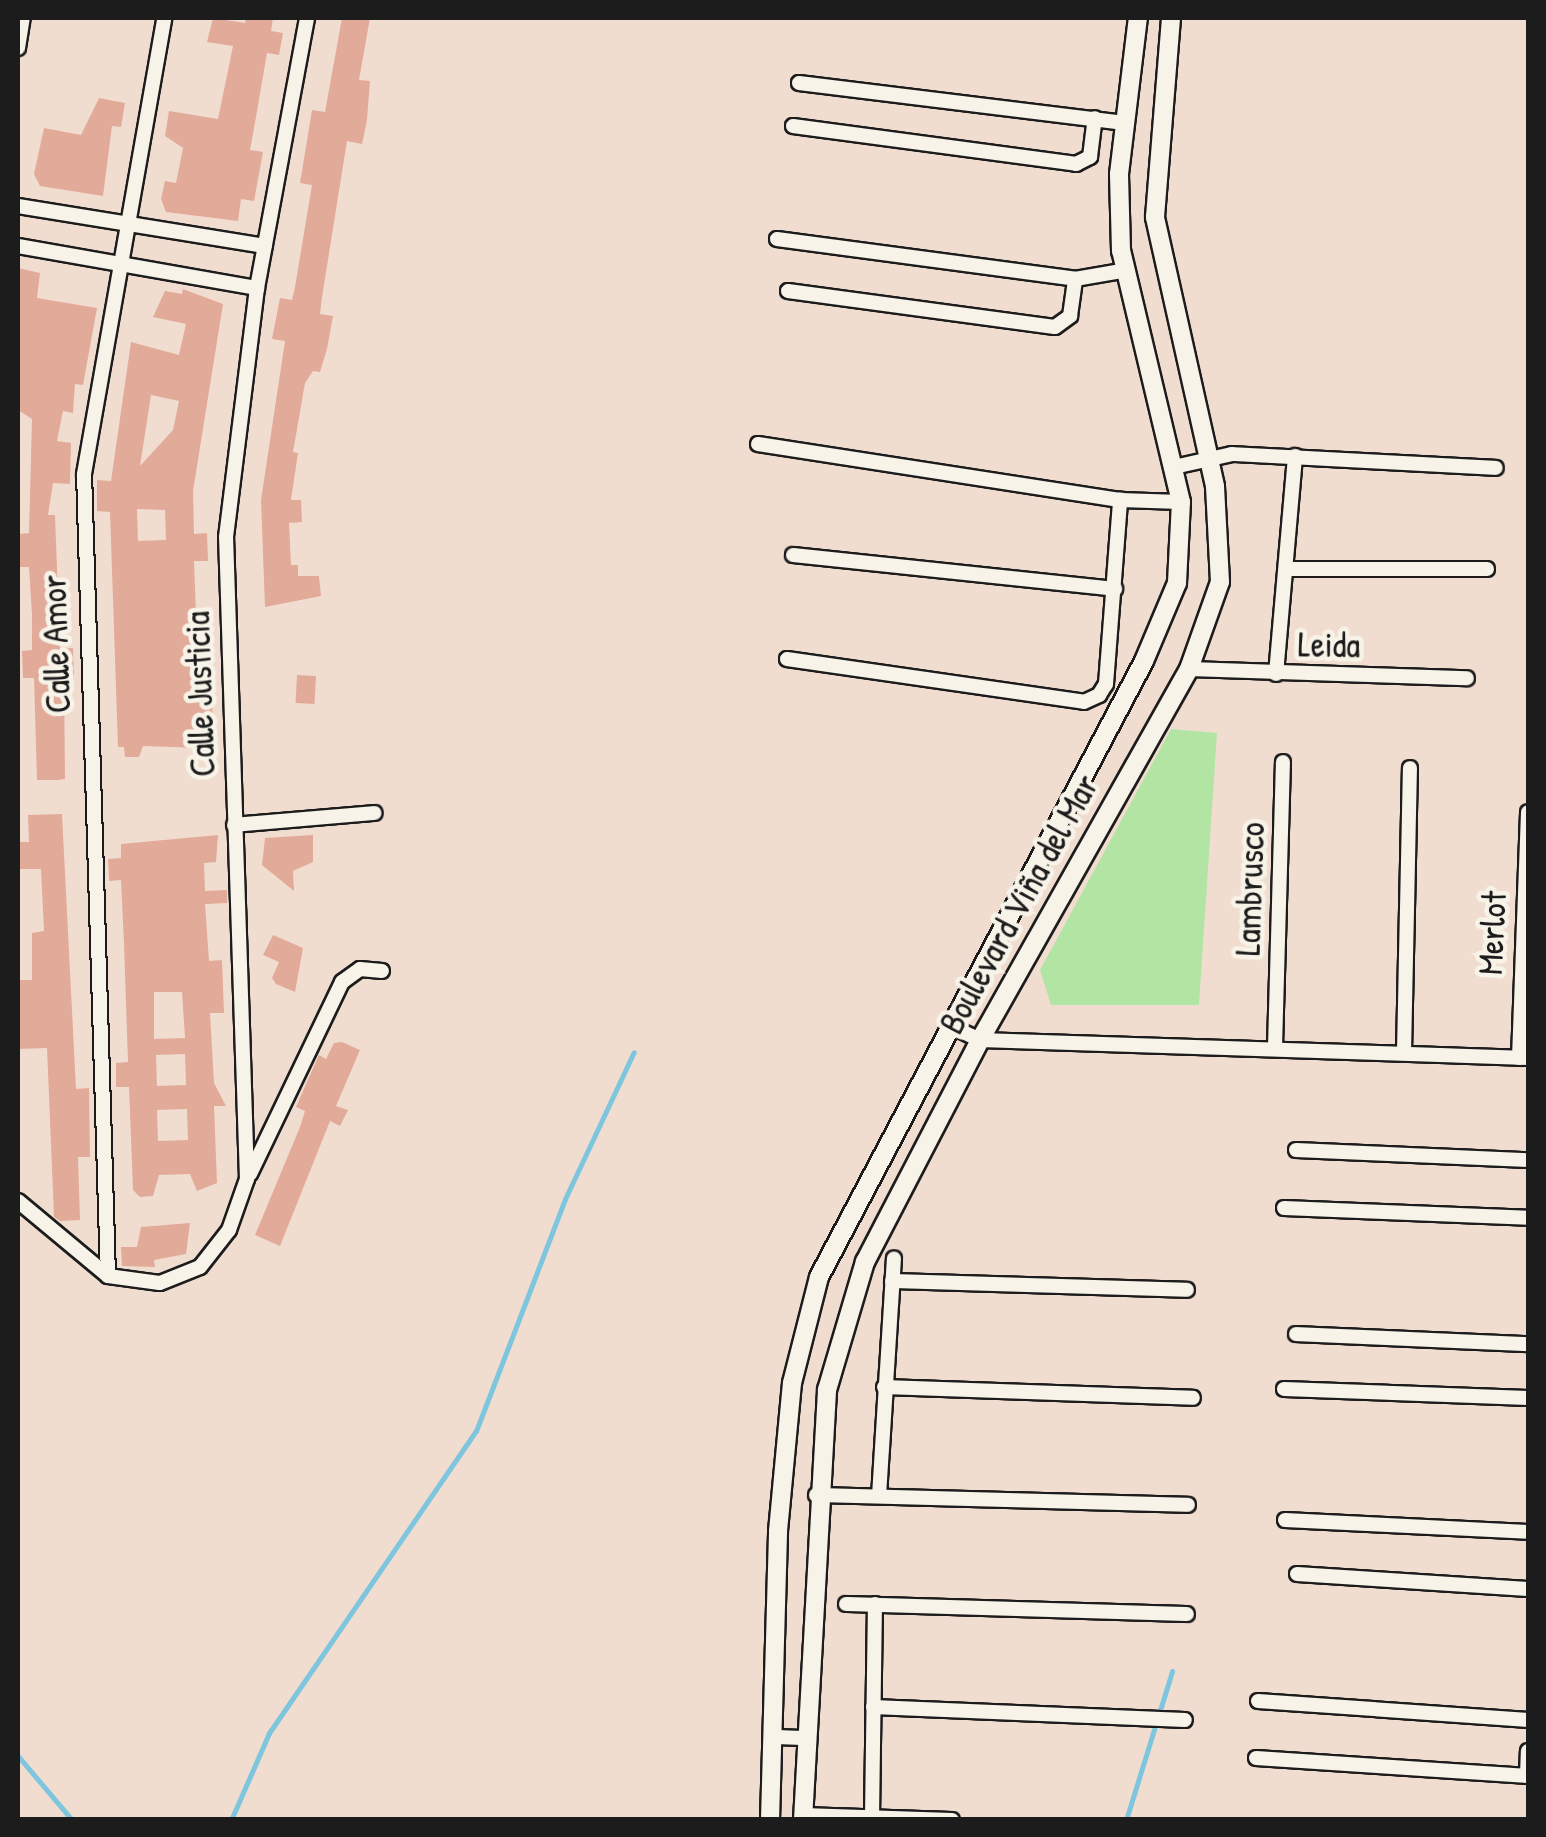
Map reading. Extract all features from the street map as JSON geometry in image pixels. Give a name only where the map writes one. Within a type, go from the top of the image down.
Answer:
[{"type":"street","points":[[18,48],[23,18]]},
{"type":"street","name":"Calle Amor","points":[[108,1276],[82,547],[84,474],[164,18]]},
{"type":"street","name":"Calle Justicia","points":[[108,1276],[160,1283],[200,1266],[229,1230],[247,1179],[226,537],[257,288],[307,18]]},
{"type":"street","name":"Boulevard Viña del Mar","points":[[770,1820],[776,1736],[778,1532],[792,1383],[819,1277],[1144,661],[1177,583],[1181,502],[1127,270],[1119,202],[1138,18]]},
{"type":"street","name":"Boulevard Viña del Mar","points":[[803,1817],[816,1495],[827,1390],[865,1262],[980,1040],[1189,669],[1220,582],[1222,532],[1156,217],[1171,18]]},
{"type":"street","points":[[799,83],[1125,123]]},
{"type":"street","points":[[794,126],[1076,164],[1090,157],[1095,118]]},
{"type":"street","points":[[18,206],[264,246]]},
{"type":"street","points":[[777,239],[1074,279],[1127,270]]},
{"type":"street","points":[[18,246],[257,288]]},
{"type":"street","points":[[788,292],[1055,327],[1070,316],[1074,279]]},
{"type":"street","points":[[758,444],[1120,500],[1181,502]]},
{"type":"street","points":[[1276,674],[1295,456]]},
{"type":"street","points":[[1174,468],[1209,458],[1295,456],[1496,468]]},
{"type":"street","points":[[787,659],[1084,702],[1106,684],[1120,500]]},
{"type":"street","points":[[794,556],[1115,589]]},
{"type":"street","points":[[1286,569],[1487,570]]},
{"type":"street","name":"Leida","points":[[1189,669],[1468,678]]},
{"type":"street","name":"Lambrusco","points":[[1276,1047],[1283,762]]},
{"type":"street","points":[[1404,1052],[1410,768]]},
{"type":"street","name":"Merlot","points":[[1524,1058],[1528,812]]},
{"type":"street","points":[[234,825],[374,813]]},
{"type":"street","points":[[247,1179],[342,982],[360,969],[382,971]]},
{"type":"street","points":[[954,1027],[980,1040],[1524,1058]]},
{"type":"street","points":[[1296,1150],[1528,1160]]},
{"type":"street","points":[[18,1201],[108,1276]]},
{"type":"street","points":[[1284,1208],[1528,1218]]},
{"type":"street","points":[[879,1496],[894,1258]]},
{"type":"street","points":[[892,1280],[1188,1290]]},
{"type":"street","points":[[1296,1334],[1528,1344]]},
{"type":"street","points":[[884,1388],[1194,1398]]},
{"type":"street","points":[[1284,1389],[1528,1398]]},
{"type":"street","points":[[816,1495],[1188,1505]]},
{"type":"street","points":[[1285,1520],[1528,1532]]},
{"type":"street","points":[[1297,1574],[1528,1589]]},
{"type":"street","points":[[846,1604],[1187,1614]]},
{"type":"street","points":[[872,1817],[875,1604]]},
{"type":"street","points":[[1258,1701],[1528,1720]]},
{"type":"street","points":[[873,1707],[1185,1720]]},
{"type":"street","points":[[776,1736],[809,1738]]},
{"type":"street","points":[[1256,1758],[1528,1776],[1528,1751]]},
{"type":"street","points":[[803,1817],[952,1820]]},
{"type":"green space","points":[[1171,729],[1217,733],[1199,1005],[1051,1005],[1040,970]]},
{"type":"building","points":[[213,18],[245,23],[246,18],[273,18],[271,31],[283,33],[279,55],[267,53],[250,150],[263,152],[254,201],[241,199],[238,221],[166,212],[161,199],[165,181],[176,183],[183,148],[165,136],[169,111],[218,119],[233,46],[207,42]]},
{"type":"building","points":[[342,18],[370,18],[359,80],[370,81],[367,120],[362,144],[347,141],[320,314],[333,316],[320,372],[313,371],[305,383],[293,452],[298,453],[291,500],[301,500],[302,522],[289,523],[291,565],[298,565],[298,576],[319,576],[321,596],[265,607],[261,500],[285,341],[272,339],[280,298],[292,300],[295,287],[312,185],[300,183],[312,110],[325,112]]},
{"type":"building","points":[[99,98],[125,103],[121,127],[112,126],[103,196],[40,186],[34,174],[44,128],[81,135]]},
{"type":"building","points":[[18,268],[40,273],[37,298],[97,308],[83,385],[75,384],[73,413],[63,411],[57,441],[71,443],[70,484],[53,483],[48,515],[55,515],[60,649],[73,648],[74,676],[64,677],[65,779],[58,780],[37,780],[34,678],[23,678],[22,651],[32,650],[32,615],[29,567],[20,567],[18,534],[29,533],[32,419],[18,410]]},
{"type":"building","points":[[183,289],[223,304],[193,491],[194,534],[207,533],[208,561],[194,561],[199,698],[212,697],[213,724],[201,725],[201,748],[143,746],[139,757],[125,757],[124,747],[118,747],[110,512],[97,511],[97,480],[111,481],[131,342],[179,355],[186,324],[153,317],[165,291],[182,294]],"holes":[[[151,395],[179,401],[173,430],[140,466]],[[137,509],[165,510],[166,540],[138,541]]]},
{"type":"building","points":[[297,675],[316,676],[315,704],[296,703]]},
{"type":"building","points":[[62,814],[76,1089],[89,1088],[90,1157],[78,1157],[80,1220],[60,1221],[54,1217],[47,1048],[18,1049],[18,980],[32,980],[32,933],[44,931],[41,869],[18,869],[18,842],[29,842],[28,815]]},
{"type":"building","points":[[218,835],[216,862],[204,863],[205,891],[227,890],[227,903],[205,904],[209,961],[222,960],[224,1013],[210,1013],[214,1083],[226,1106],[214,1106],[217,1183],[197,1191],[190,1174],[159,1175],[153,1196],[140,1197],[133,1190],[129,1087],[116,1087],[116,1063],[128,1062],[121,880],[109,881],[108,859],[121,858],[121,844]],"holes":[[[154,992],[182,992],[185,1038],[154,1039]],[[185,1054],[186,1085],[157,1086],[156,1055]],[[187,1109],[188,1140],[158,1141],[157,1110]]]},
{"type":"building","points":[[313,835],[313,862],[293,871],[294,891],[262,865],[265,838]]},
{"type":"building","points":[[273,935],[303,948],[295,992],[276,984],[272,978],[279,962],[263,955]]},
{"type":"building","points":[[342,1042],[360,1050],[336,1106],[348,1110],[340,1126],[330,1121],[280,1246],[255,1235],[300,1127],[305,1111],[296,1107],[319,1055],[326,1059],[334,1043]]},
{"type":"building","points":[[190,1223],[186,1254],[154,1260],[155,1267],[122,1266],[121,1247],[137,1247],[141,1227]]},
{"type":"waterway","points":[[231,1820],[269,1733],[476,1431],[565,1199],[634,1052]]},
{"type":"waterway","points":[[1126,1820],[1172,1671]]},
{"type":"waterway","points":[[18,1756],[72,1820]]}]
